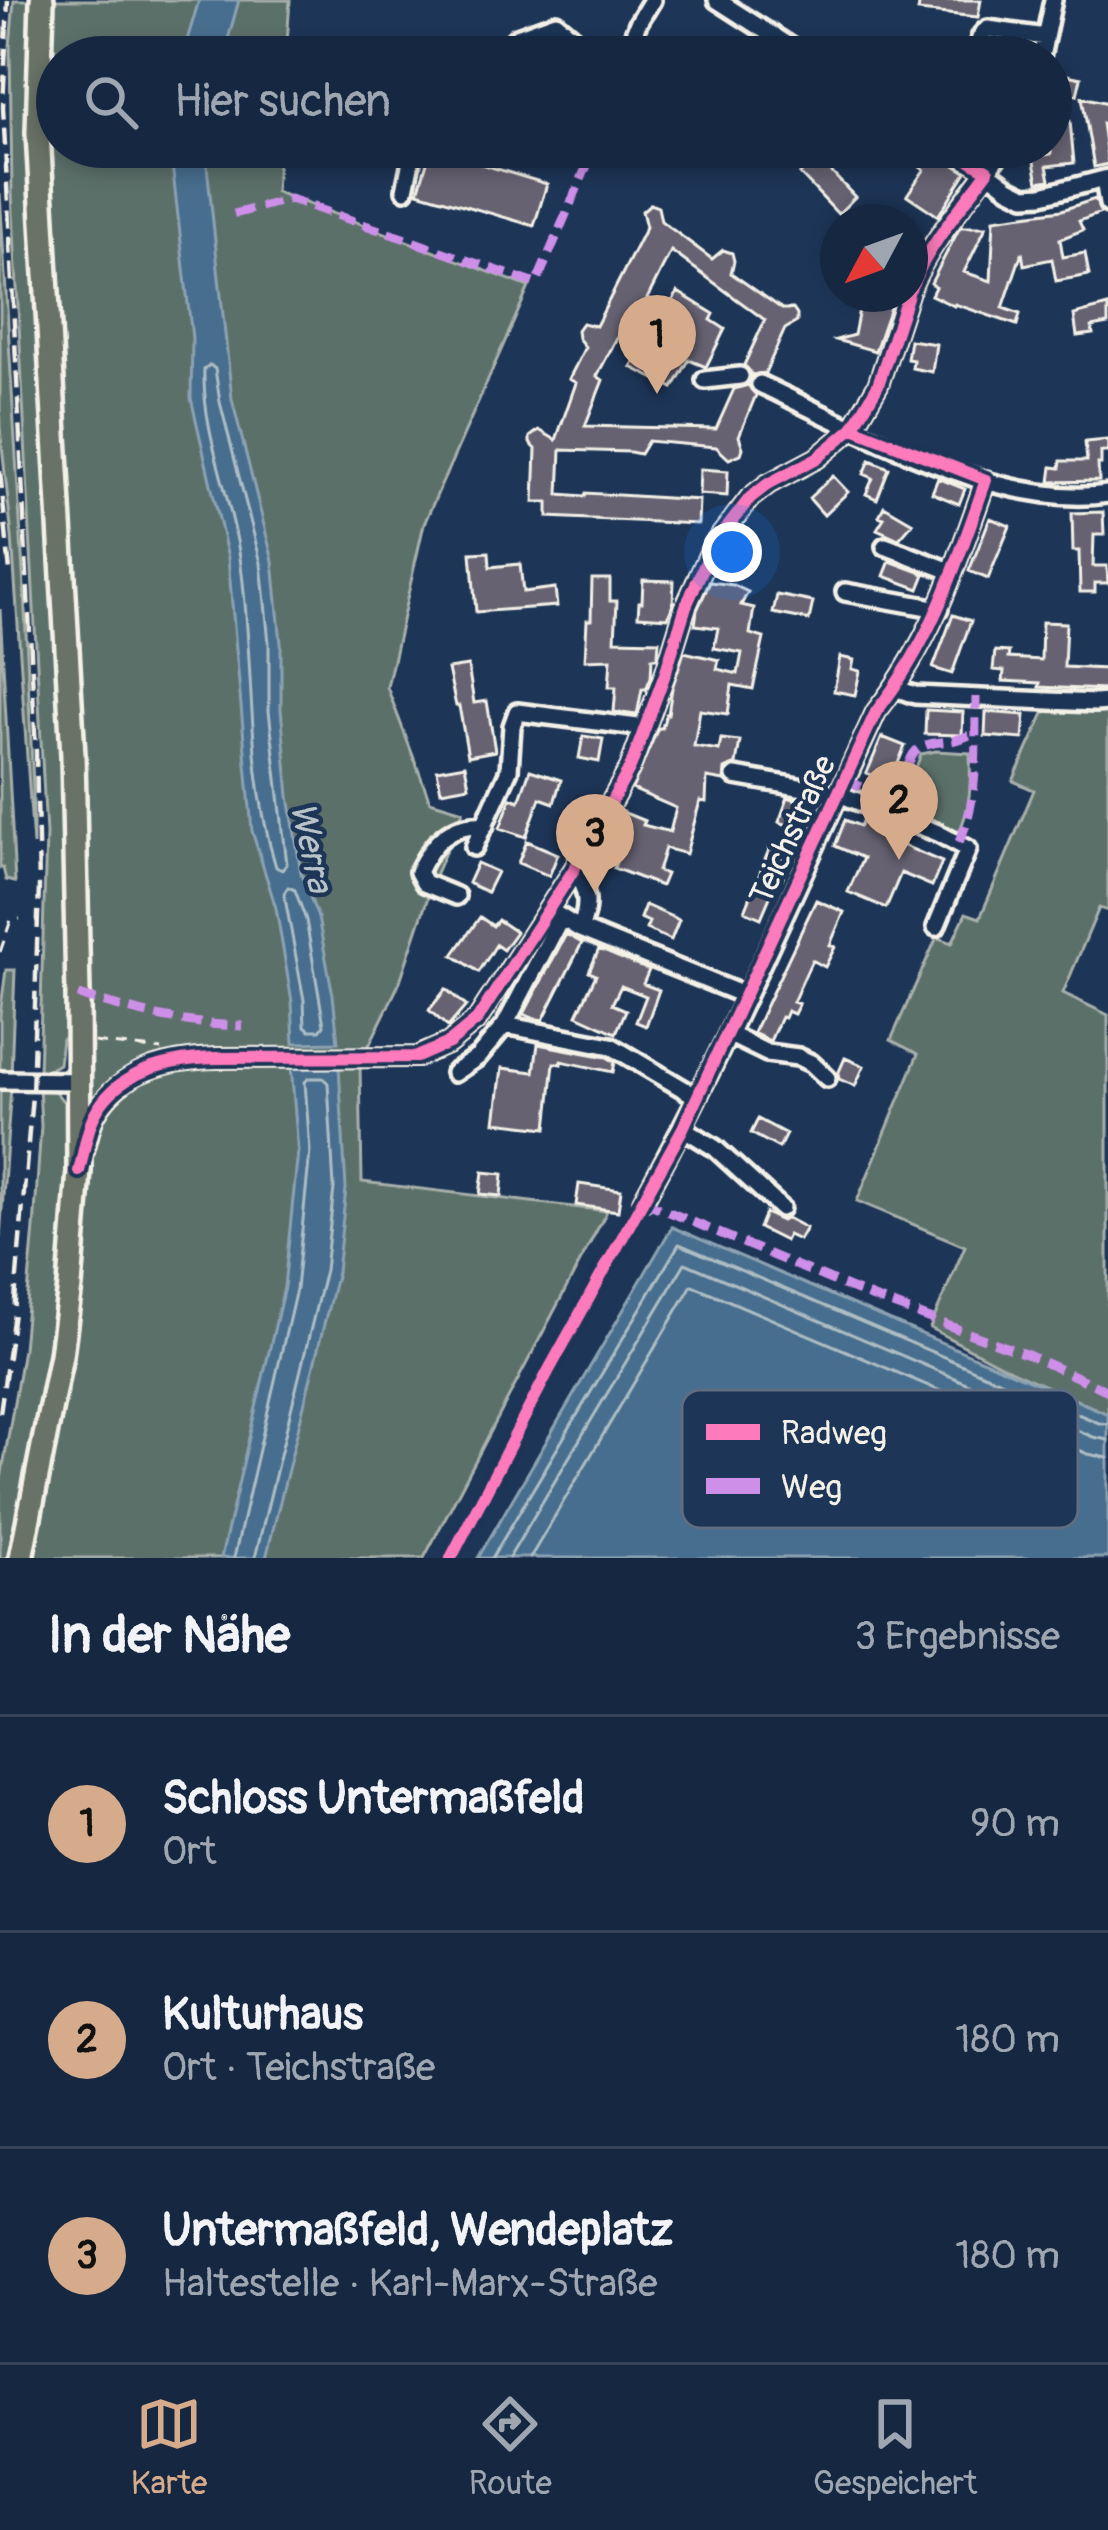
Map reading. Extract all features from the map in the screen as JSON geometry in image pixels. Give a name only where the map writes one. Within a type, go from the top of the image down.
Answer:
[{"type":"main road","points":[[41,36],[42,0]]},
{"type":"main road","points":[[20,1558],[61,1354],[79,1171],[73,754],[40,168]]},
{"type":"street","points":[[633,36],[652,0]]},
{"type":"street","points":[[717,0],[773,36]]},
{"type":"street","points":[[1045,36],[1053,0]]},
{"type":"street","points":[[520,36],[556,23],[571,36]]},
{"type":"street","points":[[981,36],[988,28],[1039,36]]},
{"type":"street","points":[[405,190],[410,168]]},
{"type":"street","points":[[983,168],[1025,196],[1106,179],[1108,203]]},
{"type":"street","points":[[928,255],[990,168]]},
{"type":"street","points":[[454,1072],[478,1057],[505,1024],[573,871],[646,728],[686,606],[713,546],[750,498],[817,458],[853,428],[878,385],[902,312]]},
{"type":"street","points":[[705,380],[740,376]]},
{"type":"street","points":[[760,384],[853,428],[986,480],[1054,496],[1108,494]]},
{"type":"street","name":"Teichstraße","points":[[643,1202],[728,1034],[876,712],[895,688],[939,609],[986,480]]},
{"type":"street","points":[[885,546],[953,572]]},
{"type":"street","points":[[845,592],[939,609]]},
{"type":"street","points":[[895,688],[915,695],[1108,702]]},
{"type":"street","points":[[474,847],[509,770],[517,712],[646,728]]},
{"type":"street","points":[[736,776],[839,794],[938,832],[968,849],[936,927]]},
{"type":"street","points":[[456,896],[424,883],[418,872],[428,851],[453,828],[484,824]]},
{"type":"street","points":[[573,871],[586,895],[580,929]]},
{"type":"street","points":[[555,914],[580,929],[746,996]]},
{"type":"street","points":[[79,1171],[94,1117],[106,1098],[122,1083],[163,1064],[217,1058],[399,1060],[417,1058],[449,1043],[477,1020],[555,914]]},
{"type":"street","points":[[505,1024],[611,1046],[697,1097]]},
{"type":"street","points":[[728,1034],[767,1053],[798,1057],[827,1078]]},
{"type":"street","points":[[0,1079],[79,1081]]},
{"type":"street","points":[[683,1128],[715,1148],[781,1208]]},
{"type":"path","points":[[1,952],[11,920],[20,919]]},
{"type":"path","points":[[79,1042],[174,1052]]},
{"type":"green space","points":[[14,0],[290,0],[287,36],[36,36],[36,168],[278,168],[276,192],[529,287],[424,524],[387,687],[430,801],[463,811],[436,873],[399,984],[360,1064],[362,1182],[607,1211],[424,1558],[0,1558],[0,1485],[23,1349],[34,1228],[39,1086],[54,1091],[67,1106],[66,1038],[62,1039],[59,1064],[39,1075],[46,834],[12,194]]},
{"type":"green space","points":[[0,193],[24,588],[33,845],[0,428]]},
{"type":"green space","points":[[0,609],[15,882],[6,880],[0,868]]},
{"type":"green space","points":[[1046,709],[1108,712],[1108,911],[1099,908],[1063,993],[1108,1015],[1108,1414],[1078,1401],[1078,1390],[1054,1390],[930,1328],[965,1246],[857,1201],[918,1054],[891,1040],[937,937],[952,943],[966,913],[980,918],[1034,790],[1013,781]]},
{"type":"green space","points":[[970,753],[968,805],[958,834],[892,806],[911,781],[921,754]]},
{"type":"green space","points":[[6,970],[15,970],[11,1075],[0,1070]]},
{"type":"green space","points":[[0,1086],[11,1086],[0,1238]]},
{"type":"water","points":[[199,0],[239,0],[229,36],[188,36]]},
{"type":"water","points":[[172,168],[207,168],[232,399],[273,561],[289,796],[301,873],[318,918],[338,1042],[294,1043],[276,908],[252,831],[228,558],[191,398],[192,338]]},
{"type":"water","points":[[291,1065],[339,1066],[346,1189],[337,1272],[266,1558],[221,1558],[284,1287],[298,1151]]},
{"type":"water","points":[[672,1227],[1052,1390],[682,1390],[682,1528],[1078,1528],[1078,1401],[1108,1414],[1108,1558],[478,1558]]},
{"type":"building","points":[[920,0],[981,0],[978,17],[918,11]]},
{"type":"building","points":[[1072,76],[1081,78],[1077,95],[1072,94]]},
{"type":"building","points":[[1082,97],[1108,103],[1108,124],[1102,123],[1108,164],[1094,167]]},
{"type":"building","points":[[425,168],[494,168],[547,184],[534,226],[418,192]]},
{"type":"building","points":[[806,168],[827,168],[855,197],[848,204],[828,204],[800,174]]},
{"type":"building","points":[[921,168],[966,172],[938,216],[928,204],[907,195]]},
{"type":"building","points":[[1035,168],[1047,168],[1050,180],[1038,182]]},
{"type":"building","points":[[1095,199],[1101,213],[1079,221],[1083,230],[1060,239],[1063,257],[1085,253],[1089,275],[1056,281],[1052,259],[1024,265],[1022,252],[1003,308],[1020,314],[1017,325],[931,295],[935,287],[931,283],[960,227],[986,227],[964,272],[991,281],[994,219],[1062,210]]},
{"type":"building","points":[[650,204],[658,207],[661,221],[712,259],[723,250],[732,253],[731,273],[782,309],[793,309],[797,322],[785,329],[765,373],[752,375],[744,365],[765,320],[671,251],[628,337],[620,332],[597,376],[603,380],[585,426],[716,429],[734,389],[748,385],[756,395],[739,436],[741,454],[729,459],[716,447],[648,441],[640,454],[561,450],[559,494],[699,500],[698,524],[548,517],[548,502],[534,502],[536,449],[530,437],[539,430],[556,440],[576,383],[569,379],[585,347],[577,330],[582,323],[596,326],[646,227],[642,211]]},
{"type":"building","points":[[678,292],[714,314],[711,320],[725,329],[706,367],[689,360],[673,388],[631,367]]},
{"type":"building","points":[[1108,306],[1108,324],[1092,327],[1093,334],[1077,336],[1074,315]]},
{"type":"building","points":[[858,312],[888,312],[875,351],[836,340],[854,335]]},
{"type":"building","points":[[910,340],[936,344],[932,372],[912,368],[913,360],[907,359]]},
{"type":"building","points":[[1108,440],[1108,452],[1101,452],[1098,464],[1099,481],[1050,482],[1052,467],[1060,468],[1061,461],[1087,461],[1085,442]]},
{"type":"building","points":[[870,460],[889,468],[877,499],[866,494],[873,478],[864,474]]},
{"type":"building","points":[[700,469],[728,471],[727,496],[699,494]]},
{"type":"building","points":[[833,476],[848,492],[824,515],[809,498]]},
{"type":"building","points":[[938,478],[965,489],[959,504],[932,493]]},
{"type":"building","points":[[884,506],[913,523],[899,539],[877,529]]},
{"type":"building","points":[[1103,512],[1104,535],[1094,535],[1093,566],[1107,566],[1108,583],[1095,583],[1095,592],[1080,592],[1072,513]]},
{"type":"building","points":[[990,518],[1010,526],[988,579],[969,571]]},
{"type":"building","points":[[489,552],[490,567],[520,564],[523,592],[555,588],[557,606],[476,612],[471,553]]},
{"type":"building","points":[[890,561],[925,574],[919,589],[884,576]]},
{"type":"building","points":[[592,579],[610,579],[610,601],[617,601],[615,640],[659,641],[637,715],[614,712],[611,659],[585,660]]},
{"type":"building","points":[[643,580],[674,581],[668,618],[638,616]]},
{"type":"building","points":[[710,582],[748,592],[741,605],[754,608],[750,634],[764,638],[753,689],[732,685],[728,714],[700,710],[694,746],[719,750],[721,739],[740,741],[736,764],[725,769],[724,781],[707,778],[706,802],[700,801],[686,854],[665,848],[658,871],[666,874],[661,886],[614,868],[616,862],[605,858],[620,811],[645,821],[643,825],[670,832],[676,808],[632,789],[668,714],[684,652],[719,660],[717,669],[738,674],[742,653],[714,648],[718,628],[695,625]]},
{"type":"building","points":[[777,595],[813,602],[809,620],[773,613]]},
{"type":"building","points":[[953,615],[971,621],[952,674],[933,668]]},
{"type":"building","points":[[1042,622],[1066,623],[1064,667],[1106,669],[1105,690],[1003,681],[1004,671],[993,670],[995,651],[1009,652],[1008,658],[1041,660]]},
{"type":"building","points":[[840,657],[854,660],[852,669],[860,671],[855,695],[834,691]]},
{"type":"building","points":[[468,666],[474,703],[487,701],[495,751],[468,756],[448,669]]},
{"type":"building","points":[[926,710],[963,712],[962,735],[925,734]]},
{"type":"building","points":[[986,712],[1025,715],[1023,739],[985,736]]},
{"type":"building","points":[[583,736],[603,739],[599,762],[579,758]]},
{"type":"building","points":[[882,737],[905,746],[890,783],[867,773]]},
{"type":"building","points":[[465,765],[469,786],[441,791],[437,770]]},
{"type":"building","points":[[530,770],[561,780],[554,803],[540,798],[526,837],[500,828],[511,798],[519,801]]},
{"type":"building","points":[[788,797],[808,804],[800,829],[779,822]]},
{"type":"building","points":[[864,817],[886,825],[881,836],[942,862],[932,886],[901,873],[886,908],[848,892],[863,858],[835,846],[845,820],[860,826]]},
{"type":"building","points":[[527,841],[558,854],[549,876],[518,863]]},
{"type":"building","points":[[770,847],[783,851],[781,857],[789,860],[761,918],[745,911]]},
{"type":"building","points":[[477,863],[497,872],[487,892],[468,883]]},
{"type":"building","points":[[816,900],[844,912],[830,945],[835,947],[825,967],[812,960],[793,1002],[799,1004],[794,1014],[787,1011],[781,1017],[770,1041],[753,1033]]},
{"type":"building","points":[[645,905],[679,920],[671,940],[646,929],[649,922],[640,918]]},
{"type":"building","points":[[480,917],[493,926],[498,920],[516,932],[503,950],[496,945],[479,972],[453,955]]},
{"type":"building","points":[[566,934],[582,943],[543,1020],[524,1014]]},
{"type":"building","points":[[599,949],[649,970],[643,984],[659,990],[646,1026],[636,1022],[646,996],[621,986],[612,1004],[626,1010],[616,1033],[577,1015],[596,975],[589,972]]},
{"type":"building","points":[[446,989],[466,1006],[448,1027],[429,1010]]},
{"type":"building","points":[[538,1044],[607,1057],[615,1062],[613,1072],[554,1063],[547,1128],[495,1122],[502,1068],[534,1072]]},
{"type":"building","points":[[845,1058],[864,1066],[855,1086],[839,1079]]},
{"type":"building","points":[[758,1119],[786,1134],[779,1148],[751,1133]]},
{"type":"building","points":[[483,1172],[503,1174],[501,1196],[480,1194]]},
{"type":"building","points":[[579,1184],[621,1190],[618,1211],[576,1205]]},
{"type":"building","points":[[765,1213],[806,1228],[799,1240],[788,1235],[785,1241],[759,1228]]},
{"type":"railway","points":[[0,1413],[14,1313],[32,1095],[39,886],[3,107],[8,0]]},
{"type":"railway","points":[[0,471],[10,572]]},
{"type":"marked path","points":[[234,214],[290,199],[536,284],[586,168]]},
{"type":"marked path","points":[[959,842],[973,790],[976,697]]},
{"type":"marked path","points":[[845,779],[887,792],[900,781],[918,749],[975,732]]},
{"type":"marked path","points":[[78,995],[160,1017],[243,1026]]},
{"type":"marked path","points":[[643,1201],[1108,1391]]},
{"type":"cycle path","points":[[928,255],[988,171],[983,168]]},
{"type":"cycle path","points":[[79,1171],[91,1122],[104,1100],[147,1070],[217,1058],[417,1057],[449,1043],[477,1020],[573,871],[630,768],[686,606],[713,546],[750,498],[817,458],[853,428],[878,385],[902,312]]},
{"type":"cycle path","points":[[451,1558],[683,1128],[876,712],[928,629],[964,542],[986,480],[853,428]]},
{"type":"place","name":"Schloss Untermaßfeld","points":[[657,394]]},
{"type":"place","name":"Kulturhaus","points":[[899,860]]},
{"type":"place","name":"Untermaßfeld, Wendeplatz","points":[[595,893]]},
{"type":"water label","name":"Werra","points":[[311,847]]}]
